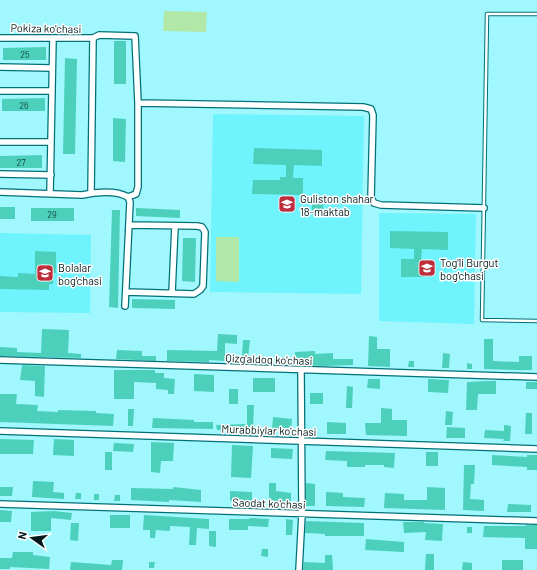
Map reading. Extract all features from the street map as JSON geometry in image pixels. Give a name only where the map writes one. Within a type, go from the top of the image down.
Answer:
[{"type":"street","name":"Pokiza ko'chasi","points":[[0,38],[92,38],[99,35],[135,36],[138,103]]},
{"type":"street","points":[[50,194],[53,38]]},
{"type":"street","points":[[91,193],[92,38]]},
{"type":"street","points":[[0,67],[52,68]]},
{"type":"street","points":[[0,91],[52,91]]},
{"type":"street","points":[[128,197],[136,194],[138,187],[138,103],[362,107],[371,110],[373,115],[371,198],[374,203],[381,205],[484,208]]},
{"type":"street","points":[[0,142],[51,142]]},
{"type":"street","points":[[0,174],[51,175]]},
{"type":"street","points":[[0,192],[82,195],[91,193],[122,194],[128,197],[130,202],[126,306]]},
{"type":"street","points":[[126,292],[194,294],[203,286],[205,232],[202,227],[129,225]]},
{"type":"street","points":[[172,293],[175,226]]},
{"type":"street","name":"Qizg'aldoq ko'chasi","points":[[0,360],[537,377]]},
{"type":"street","points":[[299,570],[302,514],[301,370]]},
{"type":"street","name":"Murabbiylar ko'chasi","points":[[0,431],[537,449]]},
{"type":"street","name":"Saodat ko'chasi","points":[[0,504],[537,521]]},
{"type":"lane","points":[[537,14],[487,14],[482,320],[537,321]]},
{"type":"shaded area","name":"Guliston shahar 18-maktab","points":[[213,114],[364,116],[361,294],[210,292]]},
{"type":"shaded area","name":"Tog'li Burgut bog'chasi","points":[[379,213],[476,214],[474,324],[379,321]]},
{"type":"shaded area","name":"Bolalar bog'chasi","points":[[0,233],[91,235],[90,313],[0,312]]},
{"type":"green space","points":[[164,11],[207,12],[206,32],[163,31]]},
{"type":"green space","points":[[216,237],[239,237],[239,282],[216,281]]},
{"type":"building","points":[[114,41],[126,41],[126,84],[114,84]]},
{"type":"building","points":[[46,47],[46,60],[3,60],[3,48]]},
{"type":"building","points":[[65,58],[77,59],[75,154],[63,154]]},
{"type":"building","points":[[45,98],[45,111],[2,111],[2,99]]},
{"type":"building","points":[[113,118],[126,119],[125,162],[113,161]]},
{"type":"building","points":[[254,148],[322,150],[322,166],[294,165],[293,178],[303,178],[303,195],[252,194],[253,180],[280,180],[280,177],[286,177],[286,165],[253,164]]},
{"type":"building","points":[[42,155],[42,168],[0,168],[0,156]]},
{"type":"building","points":[[312,196],[323,196],[323,215],[312,215]]},
{"type":"building","points":[[0,207],[15,207],[15,219],[0,219]]},
{"type":"building","points":[[31,208],[74,208],[74,221],[31,221]]},
{"type":"building","points":[[136,208],[180,210],[180,218],[136,216]]},
{"type":"building","points":[[112,210],[120,210],[118,308],[109,307]]},
{"type":"building","points":[[390,231],[448,232],[448,250],[422,249],[421,260],[433,260],[432,277],[401,277],[401,259],[414,259],[414,249],[390,248]]},
{"type":"building","points":[[183,238],[196,238],[195,282],[182,281]]},
{"type":"building","points":[[35,251],[56,252],[56,273],[53,273],[53,284],[49,284],[49,290],[0,289],[0,276],[18,277],[18,273],[35,274]]},
{"type":"building","points":[[132,299],[175,300],[175,309],[132,308]]},
{"type":"building","points":[[42,329],[69,330],[68,353],[81,354],[81,358],[0,356],[0,347],[17,348],[17,352],[41,353]]},
{"type":"building","points":[[218,334],[237,335],[237,344],[225,343],[225,361],[167,361],[167,350],[217,351]]},
{"type":"building","points":[[369,336],[377,337],[377,349],[390,349],[390,367],[368,366]]},
{"type":"building","points":[[484,339],[493,339],[493,361],[519,362],[519,356],[532,356],[532,370],[484,369]]},
{"type":"building","points":[[243,340],[250,340],[248,358],[266,359],[265,364],[242,363]]},
{"type":"building","points":[[117,350],[142,351],[142,356],[156,356],[156,361],[116,359]]},
{"type":"building","points":[[315,351],[315,354],[333,353],[333,359],[353,359],[353,365],[295,365],[295,352]]},
{"type":"building","points":[[443,353],[450,354],[449,368],[442,368]]},
{"type":"building","points":[[409,361],[414,361],[414,367],[408,367]]},
{"type":"building","points":[[467,363],[472,364],[472,369],[467,369]]},
{"type":"building","points":[[22,365],[45,366],[44,397],[35,396],[35,381],[20,380]]},
{"type":"building","points":[[114,370],[155,370],[155,373],[164,373],[164,378],[175,379],[174,394],[168,394],[168,390],[156,389],[156,383],[134,382],[134,399],[114,399]]},
{"type":"building","points":[[194,374],[214,375],[214,392],[194,391]]},
{"type":"building","points":[[253,378],[275,378],[275,392],[253,392]]},
{"type":"building","points":[[368,379],[380,379],[380,389],[367,388]]},
{"type":"building","points":[[428,379],[449,380],[448,393],[428,392]]},
{"type":"building","points":[[496,381],[496,394],[478,394],[477,410],[466,410],[467,382]]},
{"type":"building","points":[[526,382],[537,382],[537,389],[526,389]]},
{"type":"building","points":[[347,386],[353,387],[352,408],[346,408]]},
{"type":"building","points":[[229,389],[238,389],[238,404],[229,404]]},
{"type":"building","points":[[310,393],[323,393],[323,404],[310,404]]},
{"type":"building","points":[[0,394],[17,394],[16,404],[38,405],[37,411],[96,411],[96,413],[114,414],[113,426],[0,422]]},
{"type":"building","points":[[247,405],[254,405],[253,431],[217,430],[216,425],[247,424]]},
{"type":"building","points":[[381,408],[392,409],[392,420],[407,420],[407,436],[366,435],[365,423],[381,423]]},
{"type":"building","points":[[128,409],[134,409],[133,426],[128,426]]},
{"type":"building","points":[[446,411],[453,412],[452,425],[445,425]]},
{"type":"building","points":[[526,413],[532,413],[532,434],[525,434]]},
{"type":"building","points":[[273,417],[292,419],[291,432],[272,430]]},
{"type":"building","points":[[153,418],[194,420],[194,422],[213,422],[213,429],[152,428]]},
{"type":"building","points":[[327,422],[346,423],[346,434],[327,434]]},
{"type":"building","points":[[504,425],[511,426],[510,441],[503,441],[504,439],[484,438],[485,430],[504,431]]},
{"type":"building","points":[[447,427],[465,428],[465,438],[446,438]]},
{"type":"building","points":[[0,439],[34,440],[33,454],[0,454]]},
{"type":"building","points":[[54,439],[74,440],[74,456],[53,455]]},
{"type":"building","points":[[151,442],[174,443],[173,461],[161,461],[160,473],[151,472]]},
{"type":"building","points":[[114,443],[134,444],[133,452],[113,451]]},
{"type":"building","points":[[232,445],[253,446],[251,478],[231,477]]},
{"type":"building","points":[[271,448],[293,449],[292,459],[271,458]]},
{"type":"building","points":[[326,451],[395,453],[394,468],[384,467],[384,465],[347,467],[347,461],[325,460]]},
{"type":"building","points":[[105,452],[112,452],[112,470],[105,470]]},
{"type":"building","points":[[426,452],[438,452],[438,466],[426,466]]},
{"type":"building","points":[[492,455],[527,457],[527,455],[537,455],[537,470],[527,470],[527,467],[492,465]]},
{"type":"building","points":[[464,465],[475,465],[474,484],[471,484],[470,499],[484,500],[484,511],[463,510]]},
{"type":"building","points":[[33,481],[54,482],[53,492],[64,493],[64,499],[32,497]]},
{"type":"building","points":[[269,483],[276,483],[276,491],[291,493],[291,503],[269,503]]},
{"type":"building","points":[[306,483],[315,484],[315,506],[306,506]]},
{"type":"building","points":[[0,487],[13,487],[12,496],[0,496]]},
{"type":"building","points":[[173,487],[201,490],[201,502],[131,500],[131,488],[173,489]]},
{"type":"building","points":[[427,487],[445,488],[445,510],[384,508],[385,493],[404,494],[404,500],[427,500]]},
{"type":"building","points":[[230,491],[252,492],[252,502],[230,501]]},
{"type":"building","points":[[326,492],[343,493],[343,497],[365,498],[364,507],[326,506]]},
{"type":"building","points":[[76,493],[81,493],[81,499],[75,499]]},
{"type":"building","points":[[94,494],[99,494],[99,500],[94,500]]},
{"type":"building","points":[[115,495],[120,495],[120,501],[114,501]]},
{"type":"building","points":[[508,504],[531,505],[531,512],[507,512]]},
{"type":"building","points":[[0,510],[12,511],[11,522],[0,522]]},
{"type":"building","points":[[54,511],[72,513],[71,520],[51,518],[51,531],[31,531],[31,512]]},
{"type":"building","points":[[110,515],[130,515],[130,528],[110,528]]},
{"type":"building","points":[[144,515],[209,519],[209,529],[197,528],[196,545],[189,545],[190,527],[170,526],[170,531],[156,530],[155,538],[150,538],[150,530],[143,530]]},
{"type":"building","points":[[229,519],[269,519],[268,527],[248,526],[248,530],[229,530]]},
{"type":"building","points":[[286,519],[293,520],[292,535],[286,535]]},
{"type":"building","points":[[306,521],[364,523],[364,536],[325,536],[325,534],[305,533]]},
{"type":"building","points":[[403,522],[443,524],[442,541],[425,540],[426,532],[404,533]]},
{"type":"building","points":[[71,523],[79,523],[78,541],[70,540]]},
{"type":"building","points":[[537,525],[537,549],[525,549],[525,538],[483,537],[484,526]]},
{"type":"building","points":[[467,527],[472,527],[472,533],[467,533]]},
{"type":"building","points":[[209,531],[216,531],[216,547],[209,546]]},
{"type":"building","points":[[366,539],[404,542],[404,552],[365,550]]},
{"type":"building","points":[[262,549],[268,549],[268,557],[261,556]]},
{"type":"building","points":[[13,552],[33,552],[33,555],[50,557],[49,569],[10,567],[10,569],[0,569],[0,558],[12,558]]},
{"type":"building","points":[[426,554],[434,554],[434,570],[425,570]]},
{"type":"building","points":[[325,555],[332,555],[333,570],[303,570],[304,562],[325,563]]},
{"type":"building","points":[[112,560],[123,560],[122,570],[70,570],[71,562],[111,565]]},
{"type":"building","points":[[502,560],[523,560],[523,570],[502,570]]},
{"type":"building","points":[[149,562],[155,562],[154,568],[149,568]]},
{"type":"building","points":[[463,562],[472,563],[472,570],[462,570]]},
{"type":"place","name":"Guliston shahar 18-maktab","points":[[287,204]]},
{"type":"place","name":"Tog'li Burgut bog'chasi","points":[[427,268]]},
{"type":"place","name":"Bolalar bog'chasi","points":[[45,273]]}]
